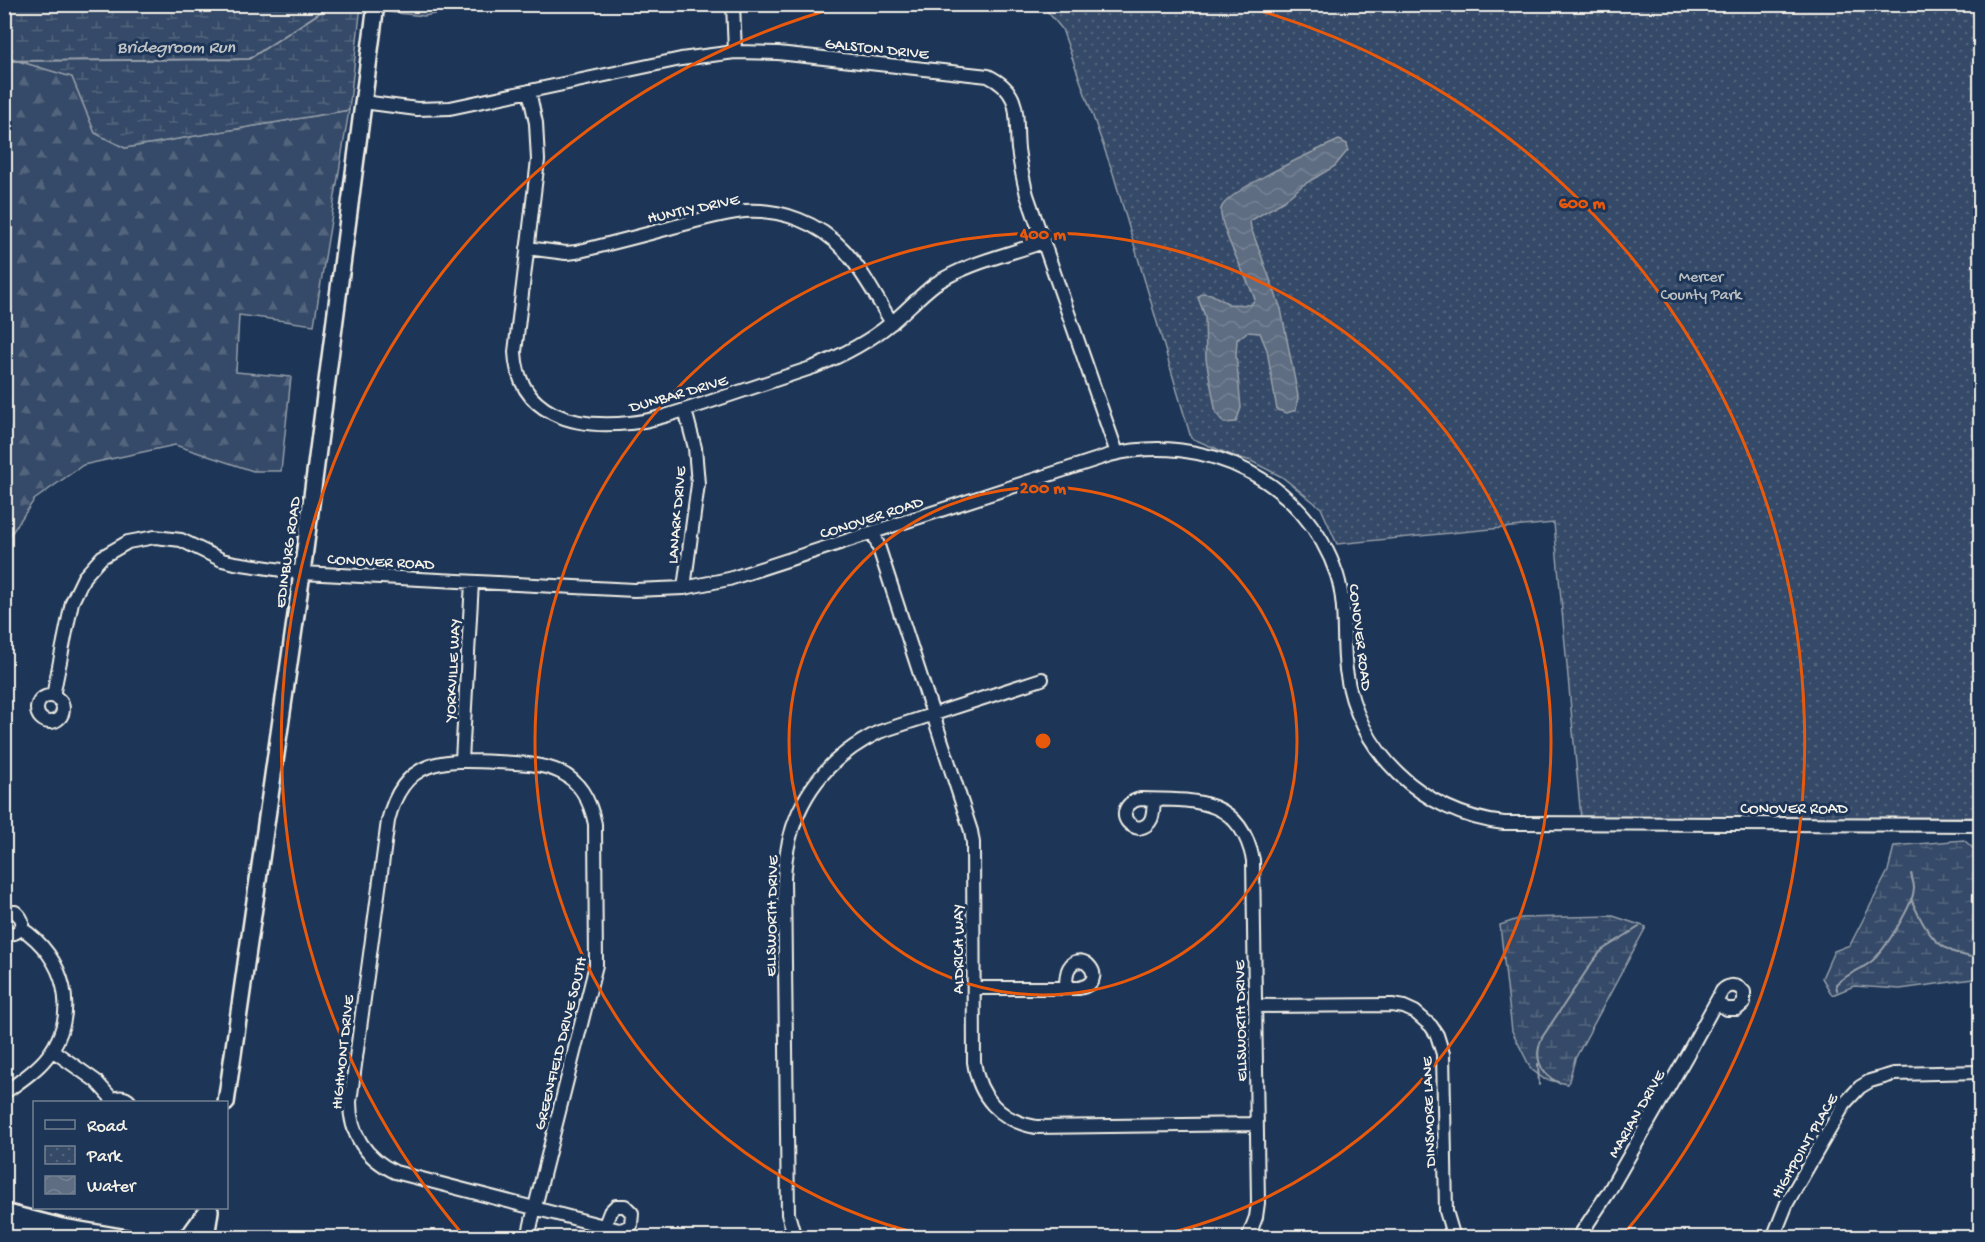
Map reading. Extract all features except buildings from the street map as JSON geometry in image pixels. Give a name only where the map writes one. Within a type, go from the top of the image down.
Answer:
[{"type":"main road","name":"EDINBURG ROAD","points":[[226,1101],[302,573],[376,4]]},
{"type":"main road","points":[[184,1238],[191,1233],[208,1209]]},
{"type":"main road","points":[[206,1238],[209,1209]]},
{"type":"main road","points":[[4,1212],[62,1227],[127,1238]]},
{"type":"main road","points":[[4,1223],[57,1238]]},
{"type":"street","points":[[733,4],[735,52]]},
{"type":"street","name":"GALSTON DRIVE","points":[[363,102],[417,109],[450,108],[681,59],[735,52],[789,54],[983,75],[997,81],[1005,87],[1015,103],[1018,146],[1026,195],[1117,453]]},
{"type":"street","name":"DUNBAR DRIVE","points":[[530,91],[536,123],[538,160],[515,352],[523,385],[537,404],[558,417],[607,424],[648,420],[685,410],[835,359],[864,343],[892,323],[918,298],[950,276],[1043,242]]},
{"type":"street","name":"HUNTLY DRIVE","points":[[527,248],[566,253],[576,252],[729,213],[762,211],[777,213],[806,223],[843,250],[853,261],[892,323]]},
{"type":"street","name":"LANARK DRIVE","points":[[684,588],[698,484],[695,448],[685,410]]},
{"type":"street","name":"CONOVER ROAD","points":[[53,696],[72,602],[77,589],[92,566],[115,548],[140,539],[168,538],[196,546],[222,560],[302,573],[634,590],[684,588],[729,579],[1117,453],[1156,448],[1179,449],[1214,456],[1233,463],[1264,480],[1296,506],[1320,538],[1336,575],[1344,612],[1346,670],[1362,723],[1394,768],[1424,794],[1453,811],[1486,821],[1504,823],[1980,825]]},
{"type":"street","name":"ALDRICH WAY","points":[[874,533],[971,831],[973,843],[974,1062],[976,1075],[986,1098],[995,1108],[1014,1121],[1036,1127],[1257,1124]]},
{"type":"street","name":"YORKVILLE WAY","points":[[462,760],[472,582]]},
{"type":"street","name":"ELLSWORTH DRIVE","points":[[795,1238],[788,1214],[784,879],[788,842],[794,823],[809,791],[834,762],[848,750],[879,732],[1042,679]]},
{"type":"street","name":"GREENFIELD DRIVE SOUTH","points":[[409,779],[440,762],[462,760],[540,764],[557,770],[573,781],[581,790],[592,811],[595,824],[596,965],[528,1238]]},
{"type":"street","name":"HIGHMONT DRIVE","points":[[409,779],[395,798],[388,820],[350,1102],[352,1127],[358,1140],[372,1158],[395,1172],[605,1225]]},
{"type":"street","name":"ELLSWORTH DRIVE","points":[[1154,800],[1186,800],[1209,804],[1231,817],[1246,837],[1253,860],[1258,1203],[1248,1238]]},
{"type":"street","points":[[4,912],[11,910],[19,915],[22,921],[21,928],[15,934],[4,934]]},
{"type":"street","points":[[4,1093],[38,1067],[52,1050],[63,1025],[65,998],[59,970],[36,939],[21,928]]},
{"type":"street","points":[[974,988],[1066,988]]},
{"type":"street","name":"MARIAN DRIVE","points":[[1578,1238],[1608,1193],[1716,1003]]},
{"type":"street","name":"DINSMORE LANE","points":[[1255,1006],[1392,1005],[1415,1012],[1431,1026],[1441,1044],[1443,1054],[1446,1211],[1454,1238]]},
{"type":"street","points":[[52,1050],[96,1081],[112,1101],[122,1097],[128,1101]]},
{"type":"street","name":"HIGHPOINT PLACE","points":[[1773,1238],[1788,1203],[1845,1103],[1860,1087],[1881,1076],[1894,1074],[1980,1072]]},
{"type":"green space","points":[[390,4],[480,5],[424,16],[389,12]]},
{"type":"green space","points":[[4,5],[361,5],[349,110],[125,148],[95,133],[72,77],[5,57]]},
{"type":"green space","name":"Mercer County Park","points":[[1042,5],[1980,5],[1980,817],[1581,819],[1554,523],[1337,544],[1321,508],[1282,477],[1251,461],[1191,438],[1113,173],[1062,29]]},
{"type":"green space","points":[[5,57],[72,77],[95,133],[125,148],[349,110],[314,325],[239,315],[236,372],[291,377],[281,471],[253,471],[175,445],[83,465],[34,500],[5,543]]},
{"type":"green space","points":[[1964,840],[1977,852],[1980,902],[1980,978],[1900,989],[1854,986],[1832,995],[1822,978],[1834,951],[1850,945],[1888,871],[1894,846]]},
{"type":"green space","points":[[1613,916],[1646,927],[1575,1059],[1568,1084],[1544,1079],[1531,1069],[1512,1031],[1500,925],[1521,918]]},
{"type":"water","points":[[1339,140],[1347,144],[1348,150],[1335,166],[1250,221],[1281,309],[1298,396],[1296,410],[1287,413],[1277,410],[1267,350],[1260,333],[1247,332],[1237,340],[1236,355],[1241,408],[1236,422],[1224,423],[1216,413],[1206,359],[1205,316],[1198,298],[1202,293],[1211,294],[1229,304],[1251,305],[1255,299],[1224,228],[1221,209],[1226,201],[1255,182]]},
{"type":"waterway","name":"Bridegroom Run","points":[[4,57],[12,61],[249,59],[333,4]]},
{"type":"waterway","points":[[1837,990],[1836,984],[1872,961],[1891,938],[1913,895],[1914,886],[1911,874]]},
{"type":"waterway","points":[[1911,899],[1922,922],[1935,940],[1952,952],[1978,958]]},
{"type":"waterway","points":[[1559,1083],[1547,1075],[1540,1064],[1538,1051],[1543,1036],[1602,950],[1639,927]]},
{"type":"waterway","points":[[1538,1064],[1539,1085]]}]
